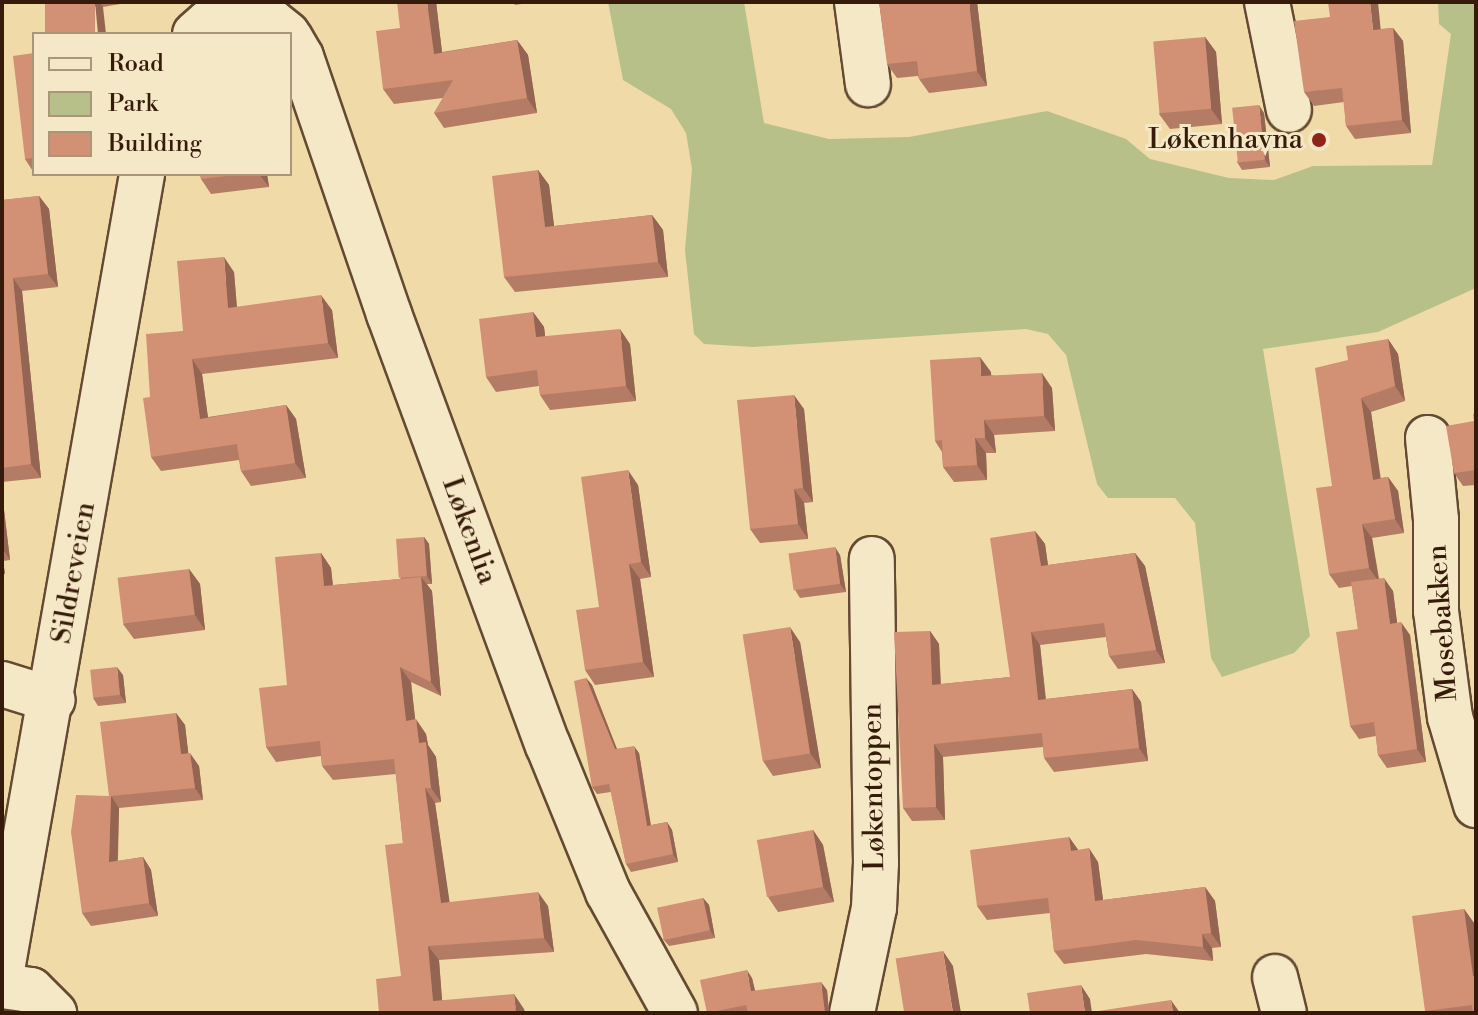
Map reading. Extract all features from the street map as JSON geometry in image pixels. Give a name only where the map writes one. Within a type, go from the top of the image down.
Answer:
[{"type":"street","points":[[857,2],[868,84]]},
{"type":"street","points":[[1267,2],[1289,110]]},
{"type":"street","name":"Løkenlia","points":[[197,32],[209,22],[247,14],[271,21],[284,32]]},
{"type":"street","name":"Løkenlia","points":[[292,41],[301,57],[389,314],[548,745],[608,892],[675,1013]]},
{"type":"street","name":"Sildreveien","points":[[2,970],[53,700],[142,176]]},
{"type":"street","name":"Mosebakken","points":[[1428,438],[1436,520],[1436,611],[1450,717],[1476,805]]},
{"type":"street","name":"Løkentoppen","points":[[852,1013],[874,908],[876,863],[872,559]]},
{"type":"street","points":[[2,684],[53,700]]},
{"type":"street","points":[[2,986],[31,990],[54,1013]]},
{"type":"green space","points":[[608,2],[744,2],[764,123],[829,139],[909,137],[1047,111],[1126,139],[1150,159],[1229,178],[1274,180],[1313,166],[1432,165],[1451,34],[1439,24],[1438,2],[1476,2],[1476,288],[1378,332],[1263,349],[1310,636],[1294,653],[1222,677],[1211,658],[1195,523],[1175,498],[1108,498],[1097,484],[1066,355],[1048,334],[1026,329],[753,347],[704,344],[694,334],[685,250],[692,169],[686,133],[671,109],[623,80]]},
{"type":"building","points":[[45,2],[95,2],[95,32],[45,32]]},
{"type":"building","points":[[397,2],[427,2],[434,54],[517,40],[527,98],[434,113],[453,80],[383,89],[376,31],[400,28]]},
{"type":"building","points":[[879,2],[969,2],[977,71],[919,79],[917,61],[887,64]]},
{"type":"building","points":[[1328,2],[1370,2],[1373,30],[1393,28],[1402,120],[1346,126],[1342,88],[1304,92],[1294,21],[1330,17]]},
{"type":"building","points":[[1205,37],[1211,109],[1159,113],[1153,42]]},
{"type":"building","points":[[32,53],[32,158],[25,159],[13,56]]},
{"type":"building","points":[[1259,105],[1265,160],[1238,163],[1232,108]]},
{"type":"building","points":[[538,170],[545,227],[652,215],[658,262],[504,277],[492,176]]},
{"type":"building","points":[[39,196],[48,274],[13,278],[31,464],[2,468],[2,200]]},
{"type":"building","points":[[224,257],[228,308],[321,295],[328,343],[192,359],[200,419],[286,405],[295,463],[241,471],[237,444],[151,457],[143,398],[150,397],[146,334],[183,331],[177,261]]},
{"type":"building","points":[[533,312],[536,337],[620,329],[626,386],[540,395],[537,370],[486,377],[479,319]]},
{"type":"building","points":[[1388,339],[1395,386],[1361,398],[1373,480],[1388,477],[1395,519],[1362,524],[1369,568],[1329,574],[1316,488],[1332,486],[1315,368],[1348,360],[1346,346]]},
{"type":"building","points":[[980,357],[981,376],[1042,373],[1044,416],[984,420],[985,438],[975,438],[977,465],[943,467],[942,440],[935,441],[930,360]]},
{"type":"building","points":[[794,395],[803,488],[794,489],[798,524],[750,529],[737,400]]},
{"type":"building","points":[[1476,413],[1476,470],[1454,473],[1446,426],[1474,421],[1473,414]]},
{"type":"building","points":[[628,470],[641,562],[629,564],[643,662],[585,670],[576,610],[599,607],[581,477]]},
{"type":"building","points":[[1035,531],[1041,566],[1135,553],[1156,650],[1109,656],[1104,623],[1031,632],[1038,700],[1132,689],[1139,748],[1044,758],[1042,733],[934,744],[936,807],[903,808],[894,632],[930,631],[932,685],[1010,677],[990,538]]},
{"type":"building","points":[[424,537],[427,576],[399,578],[396,539]]},
{"type":"building","points":[[835,547],[840,584],[794,590],[788,554]]},
{"type":"building","points":[[321,553],[324,586],[421,577],[431,682],[400,667],[406,721],[416,719],[419,743],[426,742],[431,788],[425,788],[441,903],[538,892],[544,938],[428,946],[433,1001],[514,994],[516,1013],[379,1013],[376,979],[401,976],[385,845],[403,843],[394,759],[322,766],[320,741],[266,747],[259,688],[287,685],[275,557]]},
{"type":"building","points":[[189,569],[195,615],[123,623],[118,578]]},
{"type":"building","points":[[1384,578],[1390,624],[1401,622],[1417,749],[1378,755],[1374,722],[1350,726],[1336,632],[1358,629],[1351,582]]},
{"type":"building","points":[[790,627],[810,753],[763,761],[743,635]]},
{"type":"building","points":[[117,667],[120,695],[93,698],[90,670]]},
{"type":"building","points":[[586,678],[615,749],[634,746],[647,826],[667,822],[673,854],[626,864],[609,784],[592,787],[574,681]]},
{"type":"building","points":[[176,713],[181,754],[190,753],[195,788],[111,796],[109,862],[143,857],[149,903],[82,913],[71,832],[76,795],[109,796],[100,722]]},
{"type":"building","points":[[813,830],[823,887],[767,897],[757,840]]},
{"type":"building","points":[[1069,837],[1071,851],[1089,848],[1095,901],[1205,887],[1211,933],[1202,934],[1203,947],[1136,940],[1054,951],[1048,898],[977,906],[970,850]]},
{"type":"building","points":[[703,898],[710,930],[664,940],[657,908]]},
{"type":"building","points":[[1464,909],[1473,976],[1476,976],[1476,1013],[1473,1013],[1472,1005],[1425,1011],[1412,916]]},
{"type":"building","points":[[943,951],[953,1013],[904,1013],[896,959]]},
{"type":"building","points":[[747,970],[751,991],[821,982],[825,1013],[748,1013],[746,1005],[707,1013],[700,980]]},
{"type":"building","points":[[1081,985],[1085,1013],[1030,1013],[1027,993]]},
{"type":"building","points":[[1171,1000],[1173,1013],[1085,1013]]},
{"type":"place","name":"Løkenhavna","points":[[1319,140]]}]
